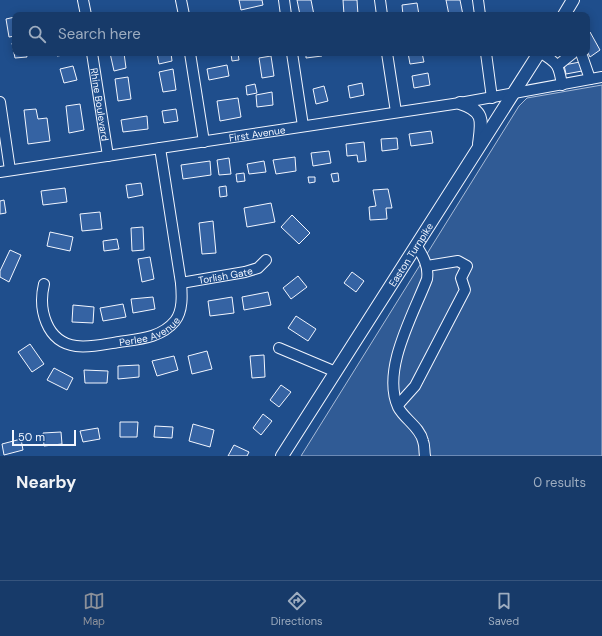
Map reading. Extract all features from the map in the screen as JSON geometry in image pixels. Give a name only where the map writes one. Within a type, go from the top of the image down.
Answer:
[{"type":"main road","points":[[566,12],[573,0]]},
{"type":"main road","name":"Easton Turnpike","points":[[282,456],[538,56]]},
{"type":"main road","points":[[460,103],[472,107],[479,114],[481,121],[478,148]]},
{"type":"street","points":[[84,0],[86,12]]},
{"type":"street","points":[[182,0],[184,12]]},
{"type":"street","points":[[284,0],[286,12]]},
{"type":"street","points":[[380,0],[382,12]]},
{"type":"street","points":[[478,0],[480,12]]},
{"type":"street","name":"Rhine Boulevard","points":[[92,56],[108,156]]},
{"type":"street","points":[[190,56],[204,142]]},
{"type":"street","points":[[292,56],[303,126]]},
{"type":"street","points":[[388,56],[396,112]]},
{"type":"street","points":[[486,56],[492,98]]},
{"type":"street","points":[[546,56],[555,61],[558,66],[562,85]]},
{"type":"street","points":[[558,66],[570,56]]},
{"type":"street","points":[[582,56],[590,79]]},
{"type":"street","name":"First Avenue","points":[[0,172],[492,98],[602,77]]},
{"type":"street","points":[[0,102],[10,170]]},
{"type":"street","name":"Perlee Avenue","points":[[44,284],[41,295],[42,309],[46,324],[52,334],[63,342],[76,346],[88,346],[156,335],[167,329],[176,320],[180,310],[182,298],[181,283],[160,148]]},
{"type":"street","points":[[416,245],[427,266],[428,279],[400,347],[393,377],[398,405],[403,414],[419,432],[423,440],[425,456]]},
{"type":"street","name":"Torlish Gate","points":[[181,283],[245,272],[258,268],[266,260]]},
{"type":"street","points":[[398,405],[415,386],[465,290],[461,278],[467,266],[458,261],[427,266]]},
{"type":"street","points":[[279,348],[336,372]]},
{"type":"shaded area","points":[[602,85],[602,456],[301,456],[519,106],[527,98]]},
{"type":"building","points":[[239,0],[262,0],[263,5],[241,10]]},
{"type":"building","points":[[297,0],[311,0],[313,12],[299,12]]},
{"type":"building","points":[[343,0],[357,0],[358,12],[344,12]]},
{"type":"building","points":[[446,0],[460,0],[462,12],[448,12]]},
{"type":"building","points":[[417,3],[418,12],[403,12],[402,5]]},
{"type":"building","points":[[12,18],[12,36],[9,37],[6,19]]},
{"type":"building","points":[[590,32],[600,50],[590,56]]},
{"type":"building","points":[[15,56],[27,57],[15,58]]},
{"type":"building","points":[[111,56],[124,56],[126,68],[114,71]]},
{"type":"building","points":[[158,56],[171,56],[172,61],[159,64]]},
{"type":"building","points":[[231,56],[238,56],[239,60],[232,61]]},
{"type":"building","points":[[271,56],[274,76],[262,78],[259,58]]},
{"type":"building","points":[[306,56],[322,56],[306,58]]},
{"type":"building","points":[[409,56],[423,56],[424,62],[410,64]]},
{"type":"building","points":[[580,62],[582,71],[566,74],[564,65]]},
{"type":"building","points":[[227,65],[229,76],[209,80],[207,69]]},
{"type":"building","points":[[73,66],[77,80],[64,83],[60,69]]},
{"type":"building","points":[[173,69],[176,90],[163,92],[159,72]]},
{"type":"building","points":[[428,73],[430,85],[414,88],[412,76]]},
{"type":"building","points":[[128,77],[131,99],[118,101],[115,79]]},
{"type":"building","points":[[362,83],[364,95],[350,98],[348,86]]},
{"type":"building","points":[[255,84],[257,93],[247,95],[246,86]]},
{"type":"building","points":[[324,86],[328,101],[316,104],[313,89]]},
{"type":"building","points":[[272,92],[273,105],[257,107],[256,95]]},
{"type":"building","points":[[238,98],[241,117],[220,121],[217,101]]},
{"type":"building","points":[[80,104],[84,130],[69,133],[66,106]]},
{"type":"building","points":[[36,109],[38,119],[47,118],[50,141],[28,144],[24,110]]},
{"type":"building","points":[[176,109],[178,121],[164,123],[162,111]]},
{"type":"building","points":[[147,116],[148,129],[123,132],[121,120]]},
{"type":"building","points":[[431,131],[433,143],[411,146],[409,134]]},
{"type":"building","points":[[397,138],[398,149],[382,151],[381,139]]},
{"type":"building","points":[[364,142],[366,161],[358,162],[357,155],[347,156],[346,144]]},
{"type":"building","points":[[329,151],[331,163],[313,166],[311,153]]},
{"type":"building","points":[[295,157],[296,171],[276,174],[273,160]]},
{"type":"building","points":[[229,158],[231,174],[219,175],[217,160]]},
{"type":"building","points":[[210,161],[211,175],[183,179],[181,165]]},
{"type":"building","points":[[264,161],[266,172],[249,174],[247,164]]},
{"type":"building","points":[[244,173],[245,181],[237,182],[236,174]]},
{"type":"building","points":[[338,173],[339,181],[333,182],[331,174]]},
{"type":"building","points":[[308,177],[315,177],[315,182],[309,183]]},
{"type":"building","points":[[141,183],[143,195],[128,198],[126,185]]},
{"type":"building","points":[[226,186],[227,196],[220,197],[219,187]]},
{"type":"building","points":[[65,188],[67,202],[43,205],[41,191]]},
{"type":"building","points":[[388,189],[392,208],[386,208],[387,219],[370,220],[369,207],[376,206],[373,190]]},
{"type":"building","points":[[4,200],[6,213],[0,214],[0,201]]},
{"type":"building","points":[[271,203],[275,222],[247,227],[244,208]]},
{"type":"building","points":[[100,212],[102,229],[82,231],[80,214]]},
{"type":"building","points":[[292,215],[310,233],[299,244],[281,227]]},
{"type":"building","points":[[213,221],[216,253],[202,254],[199,223]]},
{"type":"building","points":[[143,227],[144,250],[132,251],[131,228]]},
{"type":"building","points":[[50,232],[73,237],[70,251],[47,246]]},
{"type":"building","points":[[117,239],[119,249],[104,251],[103,241]]},
{"type":"building","points":[[10,250],[21,255],[9,282],[0,277],[0,271]]},
{"type":"building","points":[[150,257],[154,279],[142,282],[138,259]]},
{"type":"building","points":[[352,272],[364,281],[356,292],[344,283]]},
{"type":"building","points":[[298,276],[307,287],[291,299],[283,288]]},
{"type":"building","points":[[268,292],[271,305],[244,310],[242,297]]},
{"type":"building","points":[[153,297],[155,309],[133,313],[131,299]]},
{"type":"building","points":[[232,297],[234,313],[210,316],[208,301]]},
{"type":"building","points":[[123,304],[126,317],[103,321],[100,308]]},
{"type":"building","points":[[73,305],[94,307],[93,323],[72,322]]},
{"type":"building","points":[[296,316],[316,329],[308,341],[288,328]]},
{"type":"building","points":[[30,344],[44,364],[32,372],[18,352]]},
{"type":"building","points":[[207,351],[212,369],[192,374],[188,356]]},
{"type":"building","points":[[264,355],[265,377],[252,378],[250,356]]},
{"type":"building","points":[[174,356],[178,370],[157,376],[152,361]]},
{"type":"building","points":[[139,365],[139,377],[118,379],[118,366]]},
{"type":"building","points":[[54,368],[73,378],[67,390],[47,380]]},
{"type":"building","points":[[84,370],[108,371],[107,383],[85,383]]},
{"type":"building","points":[[281,385],[291,392],[279,407],[270,400]]},
{"type":"building","points":[[263,414],[272,421],[261,435],[253,428]]},
{"type":"building","points":[[120,422],[138,422],[137,437],[120,437]]},
{"type":"building","points":[[193,424],[214,430],[210,447],[189,441]]},
{"type":"building","points":[[155,426],[173,427],[172,438],[154,437]]},
{"type":"building","points":[[98,428],[100,439],[83,442],[80,431]]},
{"type":"building","points":[[61,432],[62,444],[44,446],[43,433]]},
{"type":"building","points":[[21,439],[23,450],[4,455],[2,444]]},
{"type":"building","points":[[234,445],[249,452],[247,456],[228,456]]}]
